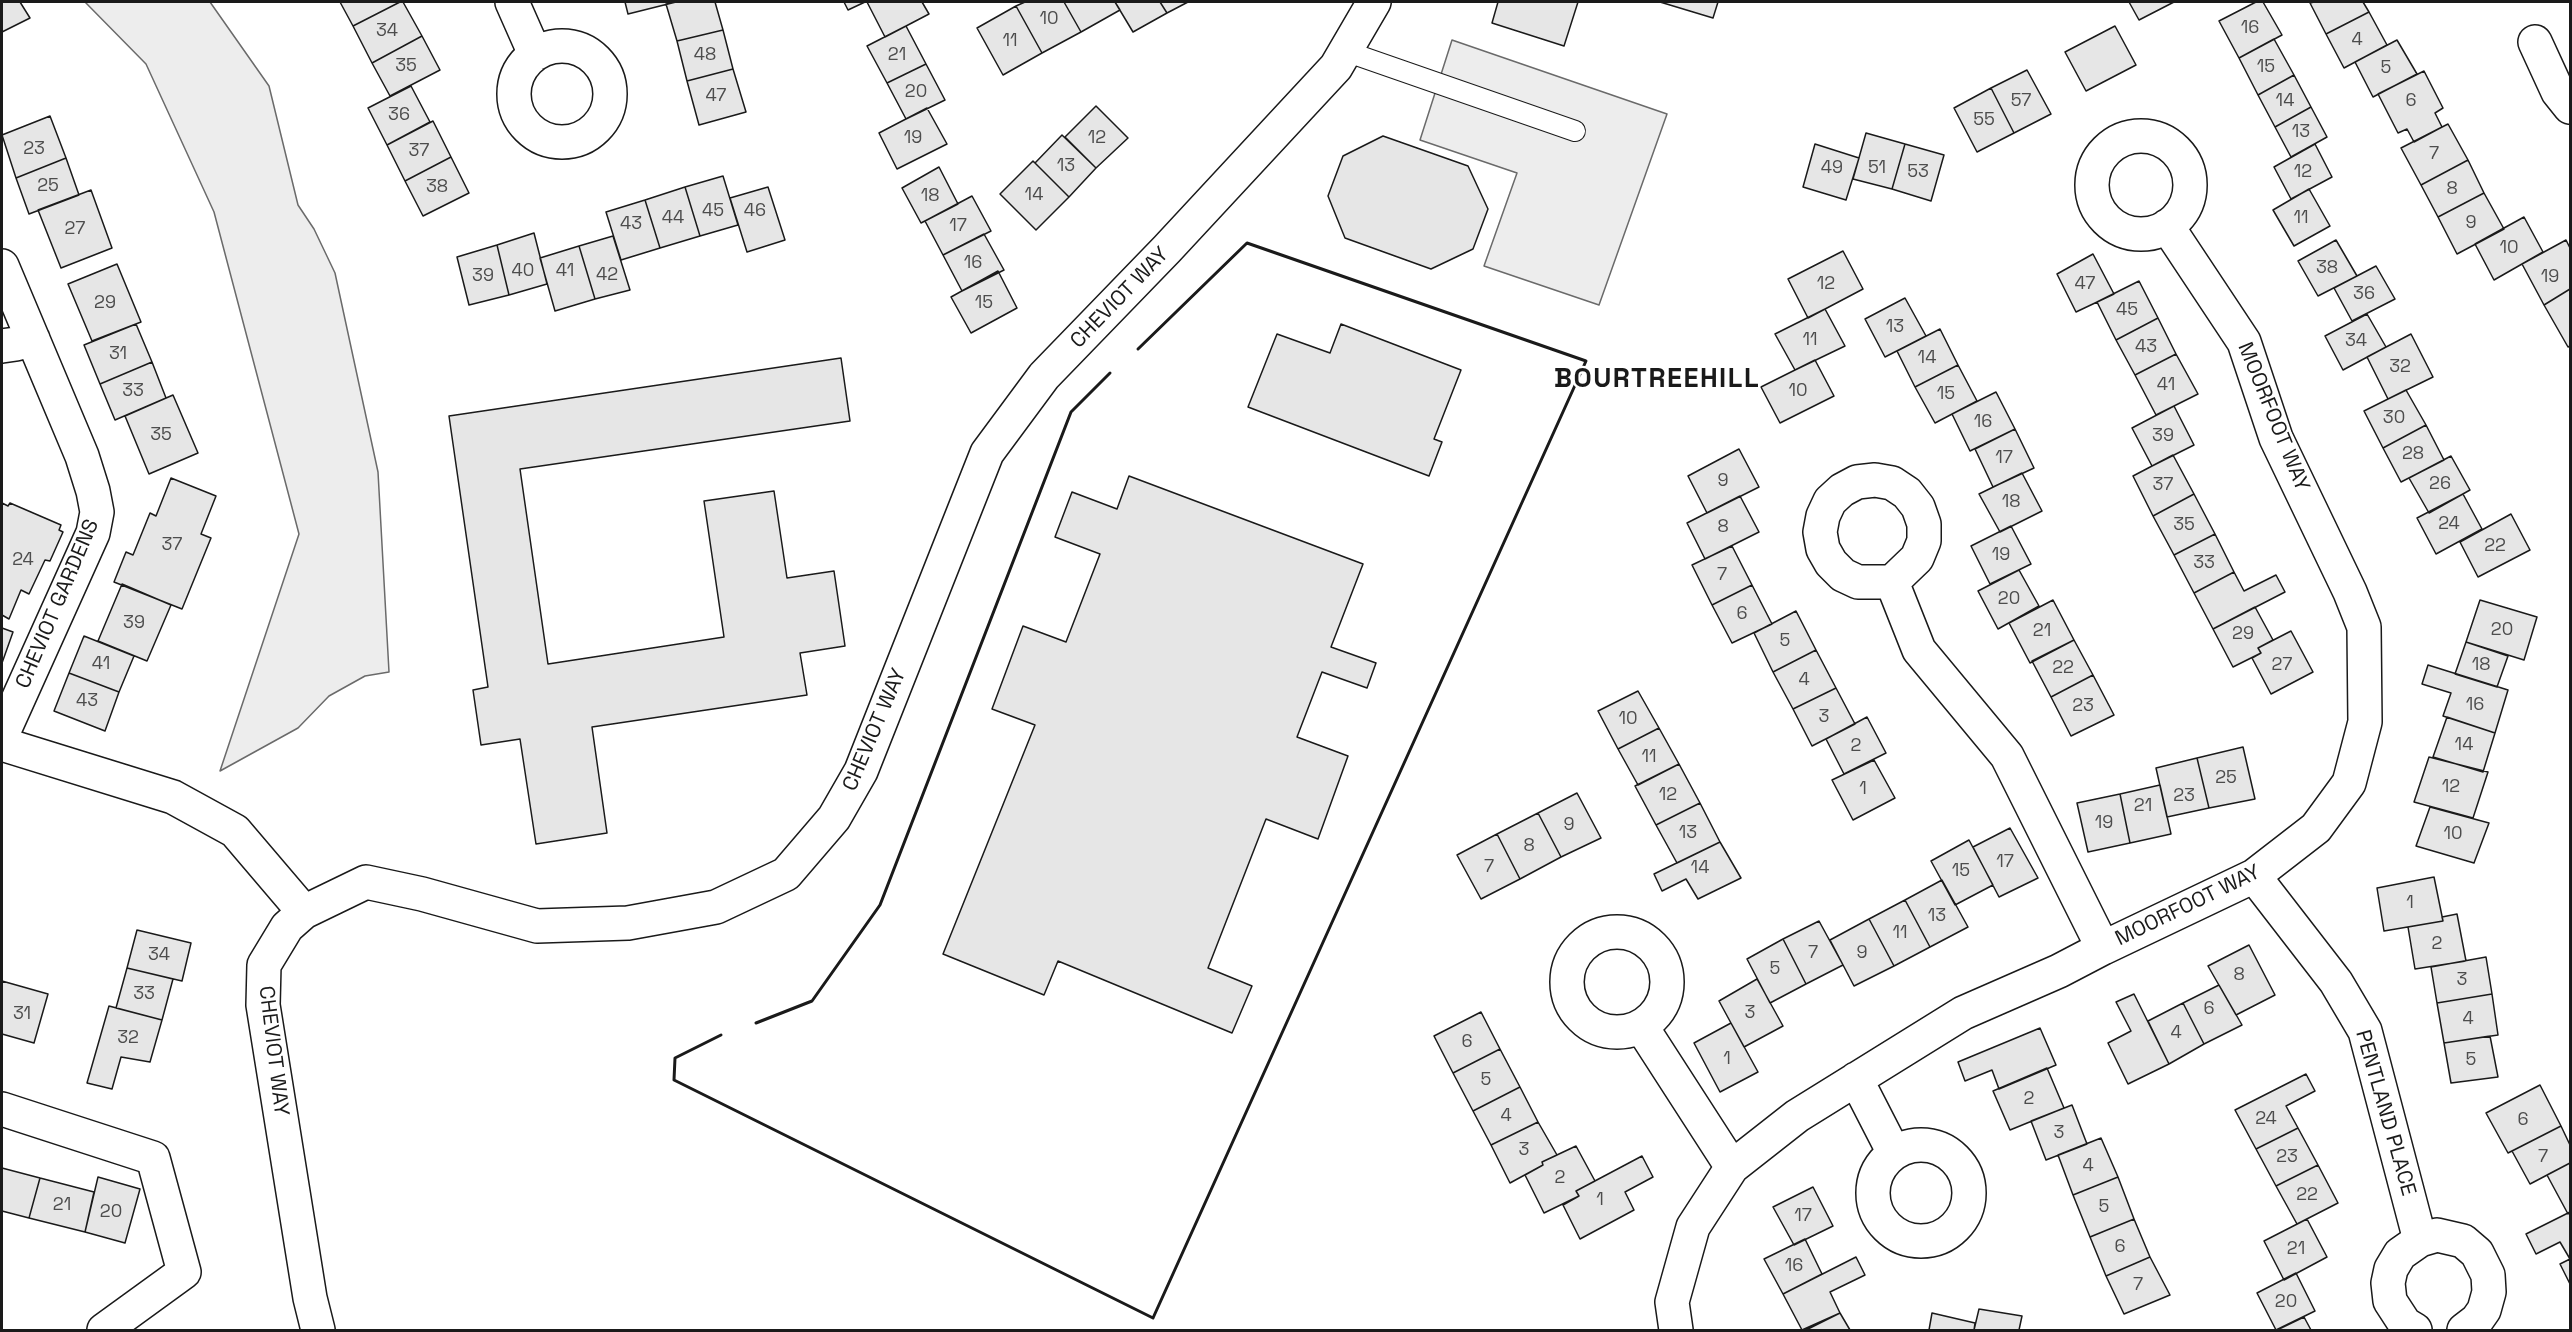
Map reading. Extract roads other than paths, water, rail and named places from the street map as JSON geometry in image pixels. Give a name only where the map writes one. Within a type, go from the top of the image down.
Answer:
[{"type":"street","points":[[512,2],[535,54]]},
{"type":"street","name":"CHEVIOT WAY","points":[[318,1330],[310,1298],[263,1005],[264,965],[287,927],[304,912],[366,882],[422,894],[537,926],[628,923],[716,907],[786,874],[834,818],[861,771],[987,453],[1044,376],[1167,249],[1336,67],[1374,2]]},
{"type":"street","points":[[2535,42],[2558,92],[2571,107]]},
{"type":"street","name":"MOORFOOT WAY","points":[[1676,1330],[1672,1302],[1693,1227],[1732,1167],[1797,1116],[1963,1013],[2059,971],[2254,876],[2316,828],[2349,783],[2366,722],[2364,627],[2350,592],[2277,438],[2244,342],[2167,226]]},
{"type":"street","name":"CHEVIOT GARDENS","points":[[2,266],[82,456],[97,512],[93,533],[2,735]]},
{"type":"street","points":[[2,346],[16,345],[33,339]]},
{"type":"street","points":[[1892,582],[1919,650],[2007,756],[2103,948]]},
{"type":"street","points":[[2,744],[173,797],[235,831],[304,912]]},
{"type":"street","name":"PENTLAND PLACE","points":[[2254,876],[2336,982],[2365,1031],[2420,1240]]},
{"type":"street","points":[[1641,1026],[1732,1167]]},
{"type":"street","points":[[1856,1079],[1894,1153]]},
{"type":"street","points":[[2,1109],[153,1158],[184,1272],[104,1330]]},
{"type":"street","points":[[2415,1330],[2405,1324],[2394,1310],[2388,1283],[2391,1269],[2400,1254],[2420,1240],[2437,1235],[2463,1241],[2477,1253],[2488,1275],[2489,1292],[2484,1310],[2477,1320],[2464,1330]]},
{"type":"lane","points":[[1345,51],[1575,131]]},
{"type":"district","name":"BOURTREEHILL","points":[[1657,380]]}]
